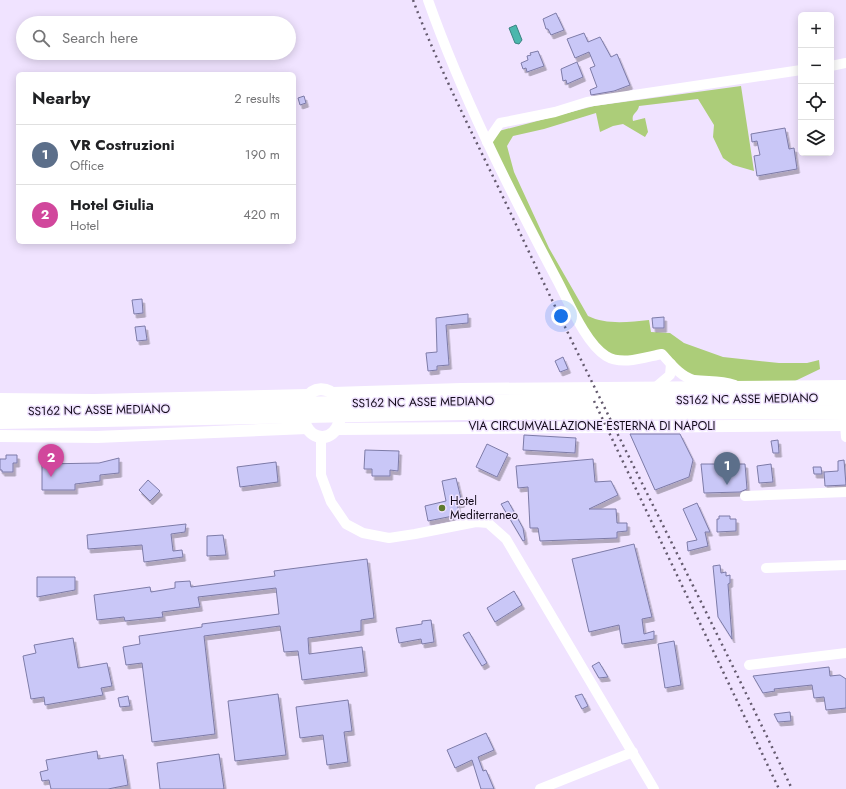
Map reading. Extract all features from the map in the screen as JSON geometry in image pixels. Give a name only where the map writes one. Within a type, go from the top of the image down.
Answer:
[{"type":"highway","name":"SS162 NC ASSE MEDIANO","points":[[0,422],[446,414],[642,413],[846,398]]},
{"type":"highway","name":"SS162 NC ASSE MEDIANO","points":[[0,411],[88,411],[286,404],[846,420]]},
{"type":"main road","points":[[0,399],[94,400],[307,397],[318,389],[324,389],[335,396],[461,389],[643,386],[846,386]]},
{"type":"main road","name":"VIA CIRCUMVALLAZIONE ESTERNA DI NAPOLI","points":[[321,437],[328,436],[338,426],[463,427],[642,413]]},
{"type":"main road","points":[[0,436],[97,437],[306,426],[312,434],[321,437]]},
{"type":"street","points":[[428,0],[464,95],[548,263],[592,342],[607,357],[627,361],[662,354],[680,373],[693,380],[721,381],[737,386]]},
{"type":"street","points":[[834,66],[846,64]]},
{"type":"street","points":[[487,142],[500,123],[555,112],[587,102],[798,70]]},
{"type":"street","points":[[657,386],[670,375],[671,364]]},
{"type":"street","points":[[846,420],[846,437]]},
{"type":"street","points":[[321,437],[322,475],[331,502],[346,524],[363,534],[389,538],[476,522],[488,523],[506,539],[654,789]]},
{"type":"street","points":[[745,496],[846,492]]},
{"type":"street","points":[[766,568],[846,565]]},
{"type":"street","points":[[749,664],[846,653]]},
{"type":"street","points":[[540,789],[633,752]]},
{"type":"shaded area","points":[[516,25],[522,40],[519,44],[515,43],[509,28]]},
{"type":"shaded area","points":[[741,86],[754,171],[733,165],[723,158],[713,137],[714,125],[698,99],[639,106],[633,116],[633,121],[645,118],[648,132],[645,137],[623,124],[613,126],[600,132],[596,113],[544,129],[513,136],[507,146],[514,172],[549,248],[588,316],[610,322],[649,320],[651,332],[670,333],[684,343],[723,357],[779,363],[807,363],[819,360],[820,369],[793,382],[747,382],[690,377],[670,357],[614,357],[596,343],[566,294],[491,141],[499,131],[594,106]]},
{"type":"building","points":[[556,13],[564,30],[551,35],[548,29],[546,29],[543,19]]},
{"type":"building","points":[[584,33],[588,42],[600,37],[611,57],[617,54],[630,85],[614,91],[591,95],[590,90],[597,87],[590,68],[595,66],[589,52],[575,58],[567,39]]},
{"type":"building","points":[[538,51],[544,66],[527,72],[526,68],[523,69],[521,63],[528,60],[527,56],[531,55],[530,53]]},
{"type":"building","points":[[577,62],[583,77],[567,84],[566,80],[563,81],[561,69]]},
{"type":"building","points":[[304,96],[306,103],[300,105],[298,98]]},
{"type":"building","points":[[785,128],[789,149],[794,148],[797,169],[757,176],[754,156],[760,155],[757,141],[752,142],[751,134]]},
{"type":"building","points":[[142,299],[143,313],[134,314],[132,300]]},
{"type":"building","points":[[468,314],[468,323],[446,325],[449,365],[437,366],[437,370],[428,371],[426,353],[437,352],[436,318]]},
{"type":"building","points":[[664,317],[664,328],[653,328],[652,318]]},
{"type":"building","points":[[145,326],[147,340],[137,341],[135,327]]},
{"type":"building","points":[[563,357],[568,369],[560,372],[555,361]]},
{"type":"building","points":[[630,434],[680,434],[693,460],[689,477],[655,490]]},
{"type":"building","points":[[524,435],[576,438],[575,453],[523,450]]},
{"type":"building","points":[[778,440],[779,453],[773,453],[771,441]]},
{"type":"building","points":[[487,444],[508,454],[497,477],[476,467]]},
{"type":"building","points":[[365,450],[399,451],[398,471],[390,470],[390,476],[372,476],[372,469],[364,469]]},
{"type":"building","points":[[6,455],[17,455],[17,463],[13,463],[13,472],[2,472],[2,470],[0,470],[0,459],[6,459]]},
{"type":"building","points":[[119,458],[119,473],[100,475],[100,481],[75,484],[75,490],[42,490],[42,464],[99,463]]},
{"type":"building","points":[[593,459],[595,482],[611,481],[618,495],[589,509],[616,509],[617,523],[627,523],[627,531],[617,532],[617,538],[540,541],[538,528],[530,528],[528,487],[518,488],[516,466]]},
{"type":"building","points":[[844,460],[846,485],[825,486],[824,472],[838,471],[838,461]]},
{"type":"building","points":[[276,462],[278,482],[240,487],[237,467]]},
{"type":"building","points":[[701,464],[745,464],[747,489],[740,492],[704,493]]},
{"type":"building","points":[[771,464],[773,482],[759,483],[757,466]]},
{"type":"building","points":[[813,467],[821,467],[822,474],[814,474]]},
{"type":"building","points":[[456,478],[462,503],[457,504],[459,512],[452,514],[453,516],[428,521],[425,506],[446,501],[442,481]]},
{"type":"building","points":[[148,480],[160,491],[150,501],[139,490]]},
{"type":"building","points":[[508,501],[523,528],[525,540],[523,541],[501,504]]},
{"type":"building","points":[[697,503],[710,532],[705,532],[708,546],[688,551],[687,542],[697,540],[683,509]]},
{"type":"building","points":[[719,516],[730,516],[730,519],[736,519],[736,531],[717,532],[717,519],[719,519]]},
{"type":"building","points":[[186,524],[185,532],[171,534],[173,551],[182,550],[183,557],[144,562],[142,545],[88,549],[87,535]]},
{"type":"building","points":[[223,535],[226,555],[207,556],[207,536]]},
{"type":"building","points":[[634,544],[652,617],[642,619],[644,634],[654,631],[654,639],[622,644],[619,625],[589,632],[572,559]]},
{"type":"building","points":[[367,559],[374,618],[361,620],[361,631],[308,638],[309,654],[362,647],[365,672],[302,680],[298,651],[284,652],[280,626],[204,636],[215,734],[152,742],[142,663],[126,665],[123,647],[140,644],[139,636],[202,627],[202,624],[279,614],[276,588],[198,597],[200,607],[162,612],[163,617],[125,621],[124,617],[97,620],[94,595],[150,587],[151,592],[175,588],[175,582],[190,581],[191,587],[275,576],[274,571]]},
{"type":"building","points":[[720,565],[721,573],[726,572],[726,576],[730,575],[730,583],[728,584],[732,639],[718,617],[713,566]]},
{"type":"building","points":[[37,577],[75,577],[75,590],[37,597]]},
{"type":"building","points":[[514,591],[522,605],[495,622],[487,608]]},
{"type":"building","points":[[431,620],[434,642],[422,644],[421,639],[399,643],[396,628],[422,624],[422,621]]},
{"type":"building","points":[[469,632],[487,663],[482,666],[463,635]]},
{"type":"building","points":[[73,638],[78,668],[107,663],[112,686],[101,688],[103,695],[45,705],[44,697],[31,699],[23,656],[36,653],[34,645]]},
{"type":"building","points":[[674,641],[681,685],[665,688],[658,644]]},
{"type":"building","points":[[599,662],[608,677],[599,678],[592,666]]},
{"type":"building","points":[[829,667],[830,676],[840,675],[846,679],[846,708],[826,710],[824,697],[814,698],[812,685],[774,689],[775,691],[763,693],[753,676]]},
{"type":"building","points":[[278,694],[286,755],[235,761],[228,701]]},
{"type":"building","points":[[582,694],[588,706],[582,709],[575,696]]},
{"type":"building","points":[[128,696],[130,706],[120,707],[118,698]]},
{"type":"building","points":[[348,700],[352,731],[344,732],[348,762],[327,765],[323,735],[300,738],[296,707]]},
{"type":"building","points":[[790,712],[791,721],[778,722],[774,714]]},
{"type":"building","points":[[486,733],[494,750],[478,757],[483,771],[486,770],[494,789],[481,789],[472,760],[455,768],[447,750]]},
{"type":"building","points":[[97,751],[98,759],[123,755],[128,785],[108,789],[51,789],[49,780],[42,781],[40,772],[48,770],[46,760]]},
{"type":"building","points":[[219,754],[224,789],[160,789],[157,763]]},
{"type":"railway","points":[[413,0],[448,82],[546,288],[723,645],[792,789]]},
{"type":"railway","points":[[594,401],[779,789]]},
{"type":"place","name":"Hotel Giulia","points":[[51,477]]},
{"type":"place","name":"VR Costruzioni","points":[[727,485]]},
{"type":"place","name":"Hotel Mediterraneo","points":[[442,508]]}]
